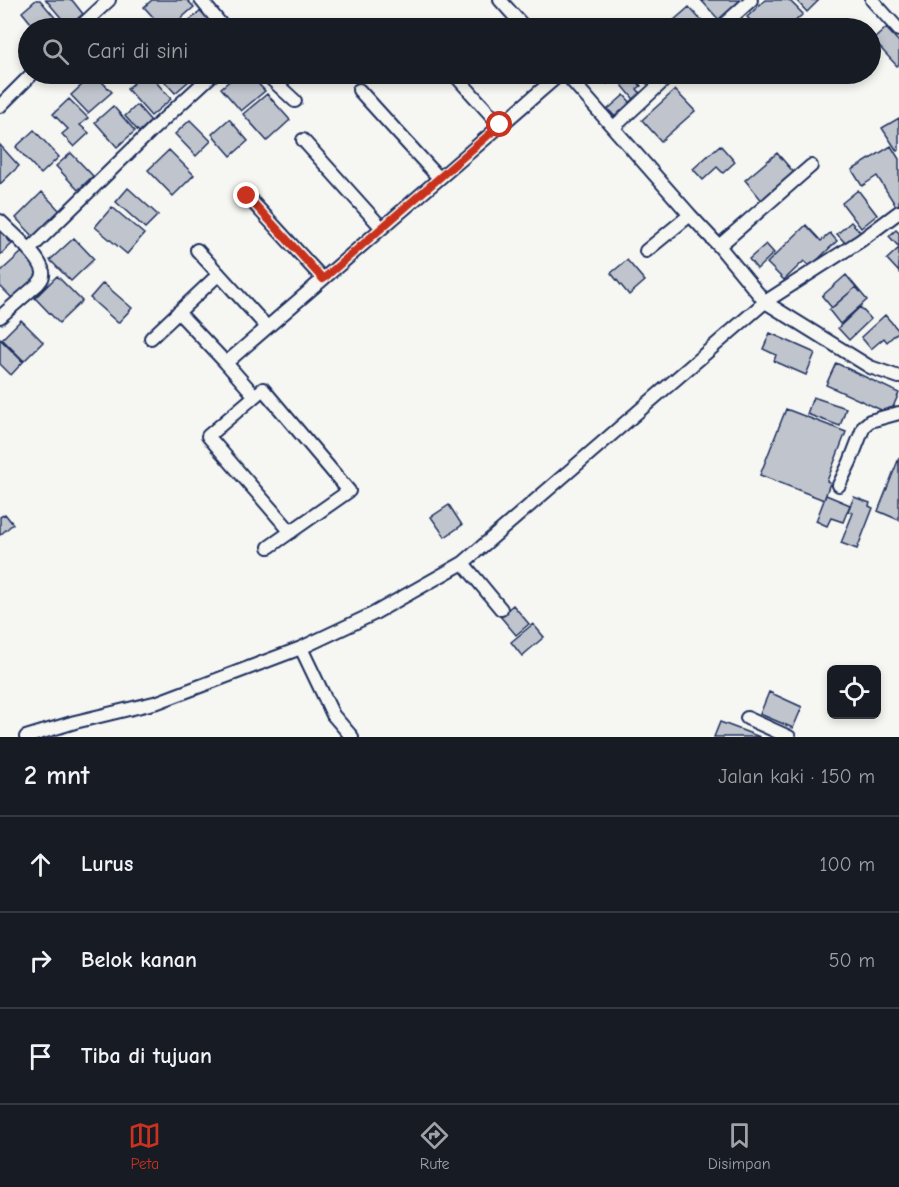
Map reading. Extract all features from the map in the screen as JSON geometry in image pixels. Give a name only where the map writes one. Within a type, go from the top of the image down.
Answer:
[{"type":"street","points":[[90,18],[109,0]]},
{"type":"street","points":[[201,0],[216,18]]},
{"type":"street","points":[[500,0],[516,18]]},
{"type":"street","points":[[731,18],[751,0]]},
{"type":"street","points":[[872,0],[899,30]]},
{"type":"street","points":[[0,106],[22,84]]},
{"type":"street","points":[[29,249],[202,84]]},
{"type":"street","points":[[277,84],[295,101]]},
{"type":"street","points":[[463,84],[500,125]]},
{"type":"street","points":[[226,363],[548,84]]},
{"type":"street","points":[[575,84],[719,246],[765,302],[870,367],[899,377]]},
{"type":"street","points":[[614,127],[660,84]]},
{"type":"street","points":[[359,90],[439,178]]},
{"type":"street","points":[[303,140],[382,228]]},
{"type":"street","points":[[719,246],[811,166]]},
{"type":"street","points":[[247,196],[323,279]]},
{"type":"street","points":[[26,737],[75,722],[158,702],[301,648],[373,614],[463,563],[765,302],[860,242],[899,212]]},
{"type":"street","points":[[646,251],[690,215]]},
{"type":"street","points":[[0,221],[29,249],[43,270],[43,278],[0,317]]},
{"type":"street","points":[[197,250],[267,327]]},
{"type":"street","points":[[151,338],[219,274]]},
{"type":"street","points":[[178,312],[255,396]]},
{"type":"street","points":[[269,546],[291,532],[349,491],[263,388],[208,436],[291,532]]},
{"type":"street","points":[[839,485],[864,426],[870,421],[899,413]]},
{"type":"street","points":[[463,563],[501,609]]},
{"type":"street","points":[[301,648],[333,715],[352,737]]},
{"type":"street","points":[[747,718],[789,737]]},
{"type":"building","points":[[36,0],[40,0],[55,18],[27,18],[22,12]]},
{"type":"building","points":[[46,0],[72,0],[83,14],[78,18],[61,18]]},
{"type":"building","points":[[152,0],[187,0],[194,7],[181,18],[154,18],[144,7]]},
{"type":"building","points":[[701,0],[743,0],[723,18],[717,18]]},
{"type":"building","points":[[765,0],[789,0],[803,14],[799,18],[747,17]]},
{"type":"building","points":[[796,0],[819,0],[807,12]]},
{"type":"building","points":[[689,7],[699,18],[676,18]]},
{"type":"building","points":[[202,10],[209,18],[192,18]]},
{"type":"building","points":[[886,28],[899,42],[899,64],[897,66],[881,49],[881,33]]},
{"type":"building","points":[[83,84],[104,84],[112,92],[88,113],[71,95]]},
{"type":"building","points":[[133,84],[158,84],[171,99],[151,116],[127,89]]},
{"type":"building","points":[[167,84],[185,84],[175,93]]},
{"type":"building","points":[[226,84],[258,84],[265,91],[241,111],[221,88]]},
{"type":"building","points":[[639,84],[641,86],[637,89],[644,97],[637,103],[622,85]]},
{"type":"building","points":[[675,90],[695,111],[661,141],[642,120]]},
{"type":"building","points":[[267,94],[290,120],[267,141],[243,114]]},
{"type":"building","points":[[624,95],[633,105],[617,119],[608,109]]},
{"type":"building","points":[[69,99],[88,118],[80,125],[89,133],[74,147],[62,134],[68,129],[53,114]]},
{"type":"building","points":[[137,105],[151,121],[139,132],[125,116]]},
{"type":"building","points":[[113,106],[135,131],[117,147],[95,122]]},
{"type":"building","points":[[899,118],[899,150],[897,151],[882,128]]},
{"type":"building","points":[[229,119],[248,141],[231,156],[212,134]]},
{"type":"building","points":[[190,120],[211,141],[196,156],[175,134]]},
{"type":"building","points":[[34,130],[59,157],[41,174],[16,147]]},
{"type":"building","points":[[0,145],[19,166],[0,184]]},
{"type":"building","points":[[720,145],[735,162],[723,173],[717,167],[703,180],[693,169]]},
{"type":"building","points":[[891,146],[899,159],[899,204],[896,206],[877,176],[862,186],[852,170]]},
{"type":"building","points":[[169,150],[194,175],[173,196],[148,170]]},
{"type":"building","points":[[71,153],[93,176],[78,190],[56,166]]},
{"type":"building","points":[[777,153],[796,175],[764,203],[745,180]]},
{"type":"building","points":[[128,188],[158,215],[145,228],[116,202]]},
{"type":"building","points":[[858,190],[877,215],[861,228],[842,203]]},
{"type":"building","points":[[42,192],[60,211],[34,237],[16,218]]},
{"type":"building","points":[[112,207],[144,234],[127,254],[95,227]]},
{"type":"building","points":[[851,222],[862,234],[848,246],[837,234]]},
{"type":"building","points":[[806,225],[821,241],[830,233],[837,241],[810,267],[804,261],[784,280],[767,263]]},
{"type":"building","points":[[896,230],[899,233],[899,247],[889,236]]},
{"type":"building","points":[[0,231],[12,244],[0,255]]},
{"type":"building","points":[[74,238],[94,259],[71,281],[50,260]]},
{"type":"building","points":[[766,244],[774,253],[757,269],[749,259]]},
{"type":"building","points":[[899,248],[899,272],[887,259]]},
{"type":"building","points":[[22,252],[42,274],[14,300],[0,286],[0,272]]},
{"type":"building","points":[[627,260],[645,281],[629,295],[611,273]]},
{"type":"building","points":[[846,275],[856,287],[832,308],[822,296]]},
{"type":"building","points":[[57,276],[82,301],[59,323],[35,298]]},
{"type":"building","points":[[103,283],[132,308],[118,323],[90,298]]},
{"type":"building","points":[[856,287],[867,300],[840,324],[829,310]]},
{"type":"building","points":[[860,307],[871,319],[849,340],[838,328]]},
{"type":"building","points":[[885,315],[899,331],[887,342],[884,338],[871,349],[861,337]]},
{"type":"building","points":[[21,320],[43,342],[24,361],[2,339]]},
{"type":"building","points":[[770,333],[815,353],[806,375],[774,361],[776,355],[763,349]]},
{"type":"building","points":[[0,339],[23,362],[11,375],[0,364]]},
{"type":"building","points":[[836,363],[899,393],[890,414],[826,385]]},
{"type":"building","points":[[813,397],[846,408],[840,426],[807,414]]},
{"type":"building","points":[[786,409],[846,432],[827,481],[830,483],[824,500],[760,475]]},
{"type":"building","points":[[899,458],[899,520],[878,511]]},
{"type":"building","points":[[826,495],[850,505],[843,522],[831,518],[827,526],[816,521]]},
{"type":"building","points":[[854,497],[870,503],[869,506],[873,508],[857,549],[841,543],[853,513],[848,511]]},
{"type":"building","points":[[449,505],[462,525],[445,537],[431,517]]},
{"type":"building","points":[[5,514],[13,524],[0,535],[0,517]]},
{"type":"building","points":[[513,605],[529,624],[516,635],[500,616]]},
{"type":"building","points":[[533,624],[544,637],[522,656],[511,642]]},
{"type":"building","points":[[769,692],[802,707],[793,728],[760,714]]},
{"type":"building","points":[[720,722],[760,737],[714,737]]},
{"type":"route","points":[[247,196],[323,279],[500,125]]}]
